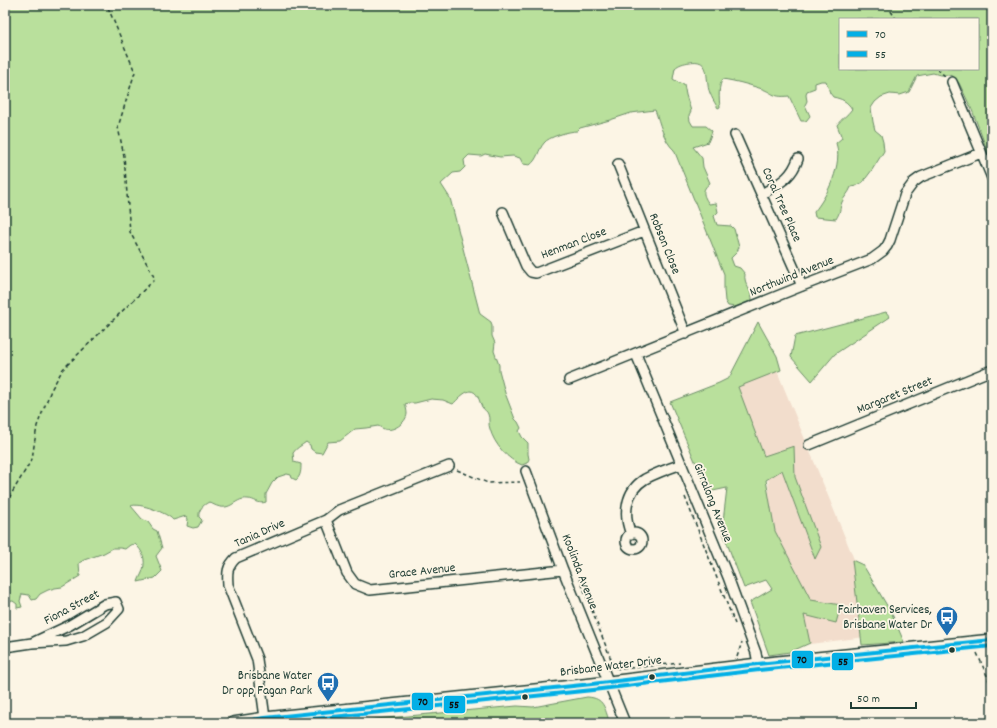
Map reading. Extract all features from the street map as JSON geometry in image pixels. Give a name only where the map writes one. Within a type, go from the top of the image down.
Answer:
[{"type":"main road","name":"Brisbane Water Drive","points":[[233,723],[265,718],[608,682],[758,664],[992,640]]},
{"type":"street","points":[[952,82],[992,178]]},
{"type":"street","name":"Coral Tree Place","points":[[735,135],[802,286]]},
{"type":"street","name":"Northwind Avenue","points":[[569,380],[872,259],[883,251],[890,240],[906,194],[914,182],[921,177],[981,153]]},
{"type":"street","points":[[762,194],[786,179],[791,173],[798,159]]},
{"type":"street","name":"Robson Close","points":[[618,164],[686,334]]},
{"type":"street","name":"Henman Close","points":[[503,212],[526,266],[531,272],[536,273],[644,231]]},
{"type":"street","name":"Girralong Avenue","points":[[636,354],[728,577],[756,653],[758,664]]},
{"type":"street","name":"Margaret Street","points":[[808,445],[992,370]]},
{"type":"street","points":[[630,534],[626,505],[633,491],[644,479],[682,464]]},
{"type":"street","name":"Tania Drive","points":[[265,718],[257,659],[228,585],[227,574],[230,564],[236,558],[326,520],[333,513],[339,510],[449,466]]},
{"type":"street","name":"Koolinda Avenue","points":[[526,471],[563,570],[625,723]]},
{"type":"street","name":"Grace Avenue","points":[[326,520],[347,573],[355,584],[370,590],[563,570]]},
{"type":"street","name":"Fiona Street","points":[[5,647],[32,643],[66,641],[83,636],[107,622],[118,609],[116,602],[105,604],[70,625],[32,643]]},
{"type":"path","points":[[5,502],[32,459],[36,426],[50,390],[63,369],[155,279],[130,232],[124,156],[118,127],[135,72],[107,5]]},
{"type":"path","points":[[887,5],[895,18]]},
{"type":"path","points":[[938,70],[952,82]]},
{"type":"path","points":[[449,466],[488,483],[530,482]]},
{"type":"path","points":[[684,497],[737,628]]},
{"type":"path","points":[[579,578],[614,667],[620,669],[686,662]]},
{"type":"path","points":[[730,657],[738,656],[743,643],[740,636]]},
{"type":"path","points":[[977,653],[992,686]]},
{"type":"path","points":[[990,723],[992,713]]},
{"type":"shaded area","points":[[775,366],[858,569],[873,636],[802,645],[770,531],[768,471],[732,385]]},
{"type":"green space","points":[[5,5],[992,5],[992,163],[972,110],[959,83],[953,76],[933,73],[917,76],[909,92],[900,95],[890,94],[881,97],[871,108],[875,130],[881,135],[884,151],[863,182],[851,187],[842,202],[836,219],[815,217],[814,212],[829,188],[836,170],[838,151],[836,143],[842,138],[837,125],[852,109],[844,101],[833,97],[826,81],[815,83],[815,88],[807,91],[807,101],[805,105],[810,116],[806,121],[801,121],[789,96],[779,96],[764,90],[723,79],[721,82],[719,96],[720,107],[718,108],[708,87],[705,68],[700,62],[690,62],[675,68],[673,79],[684,84],[691,111],[689,115],[690,121],[693,126],[706,126],[712,131],[708,142],[693,147],[702,158],[703,167],[710,183],[705,188],[704,193],[709,204],[716,203],[718,212],[714,216],[717,225],[731,226],[734,229],[739,247],[737,252],[731,258],[734,266],[740,268],[745,274],[745,281],[751,294],[752,301],[736,307],[728,306],[725,301],[724,274],[674,150],[664,136],[655,110],[631,113],[554,137],[544,143],[535,160],[530,165],[523,164],[520,158],[513,156],[500,157],[485,154],[481,156],[469,155],[464,160],[465,167],[460,172],[453,173],[441,184],[450,198],[480,314],[491,322],[492,336],[495,343],[494,351],[499,365],[505,393],[515,419],[521,428],[519,431],[528,443],[529,459],[527,463],[522,465],[517,463],[498,446],[489,427],[488,413],[482,407],[477,394],[473,391],[465,393],[453,404],[443,400],[431,399],[405,404],[407,413],[406,417],[402,423],[395,428],[388,430],[378,426],[355,429],[340,441],[328,442],[322,453],[315,452],[306,442],[297,448],[293,453],[294,462],[301,464],[299,477],[296,480],[292,478],[291,475],[287,474],[278,477],[272,483],[266,494],[266,502],[261,503],[250,499],[243,499],[227,507],[222,507],[216,506],[209,502],[200,510],[199,517],[202,520],[198,527],[193,528],[187,526],[188,519],[186,516],[173,520],[165,514],[153,509],[135,505],[131,506],[142,519],[148,522],[153,529],[157,531],[162,548],[156,556],[162,571],[155,578],[138,582],[143,570],[144,559],[142,552],[135,544],[130,545],[125,549],[113,548],[84,560],[79,563],[80,576],[62,587],[48,590],[40,594],[36,599],[32,600],[29,595],[22,594],[20,601],[22,607],[17,608],[17,604],[13,601],[5,602]]},
{"type":"green space","points":[[886,312],[890,317],[835,354],[812,381],[791,357],[795,336]]},
{"type":"green space","points":[[758,322],[777,356],[781,370],[738,387],[764,456],[794,446],[795,477],[821,547],[815,559],[782,470],[766,480],[775,531],[811,600],[841,605],[836,623],[804,615],[810,643],[790,652],[769,655],[750,602],[772,589],[766,580],[744,588],[722,530],[727,488],[708,492],[670,402],[729,378]]},
{"type":"green space","points":[[852,560],[863,565],[892,614],[904,642],[862,645]]},
{"type":"green space","points":[[587,697],[597,699],[601,702],[605,708],[610,723],[332,723],[517,706],[533,707]]},
{"type":"transit line","name":"70","points":[[233,723],[265,718],[592,684],[758,664],[992,640]]},
{"type":"transit line","name":"55","points":[[275,723],[992,646]]},
{"type":"place","name":"Fairhaven Services, Brisbane Water Dr","points":[[947,636]]},
{"type":"place","name":"Brisbane Water Dr opp Fagan Park","points":[[328,702]]}]
